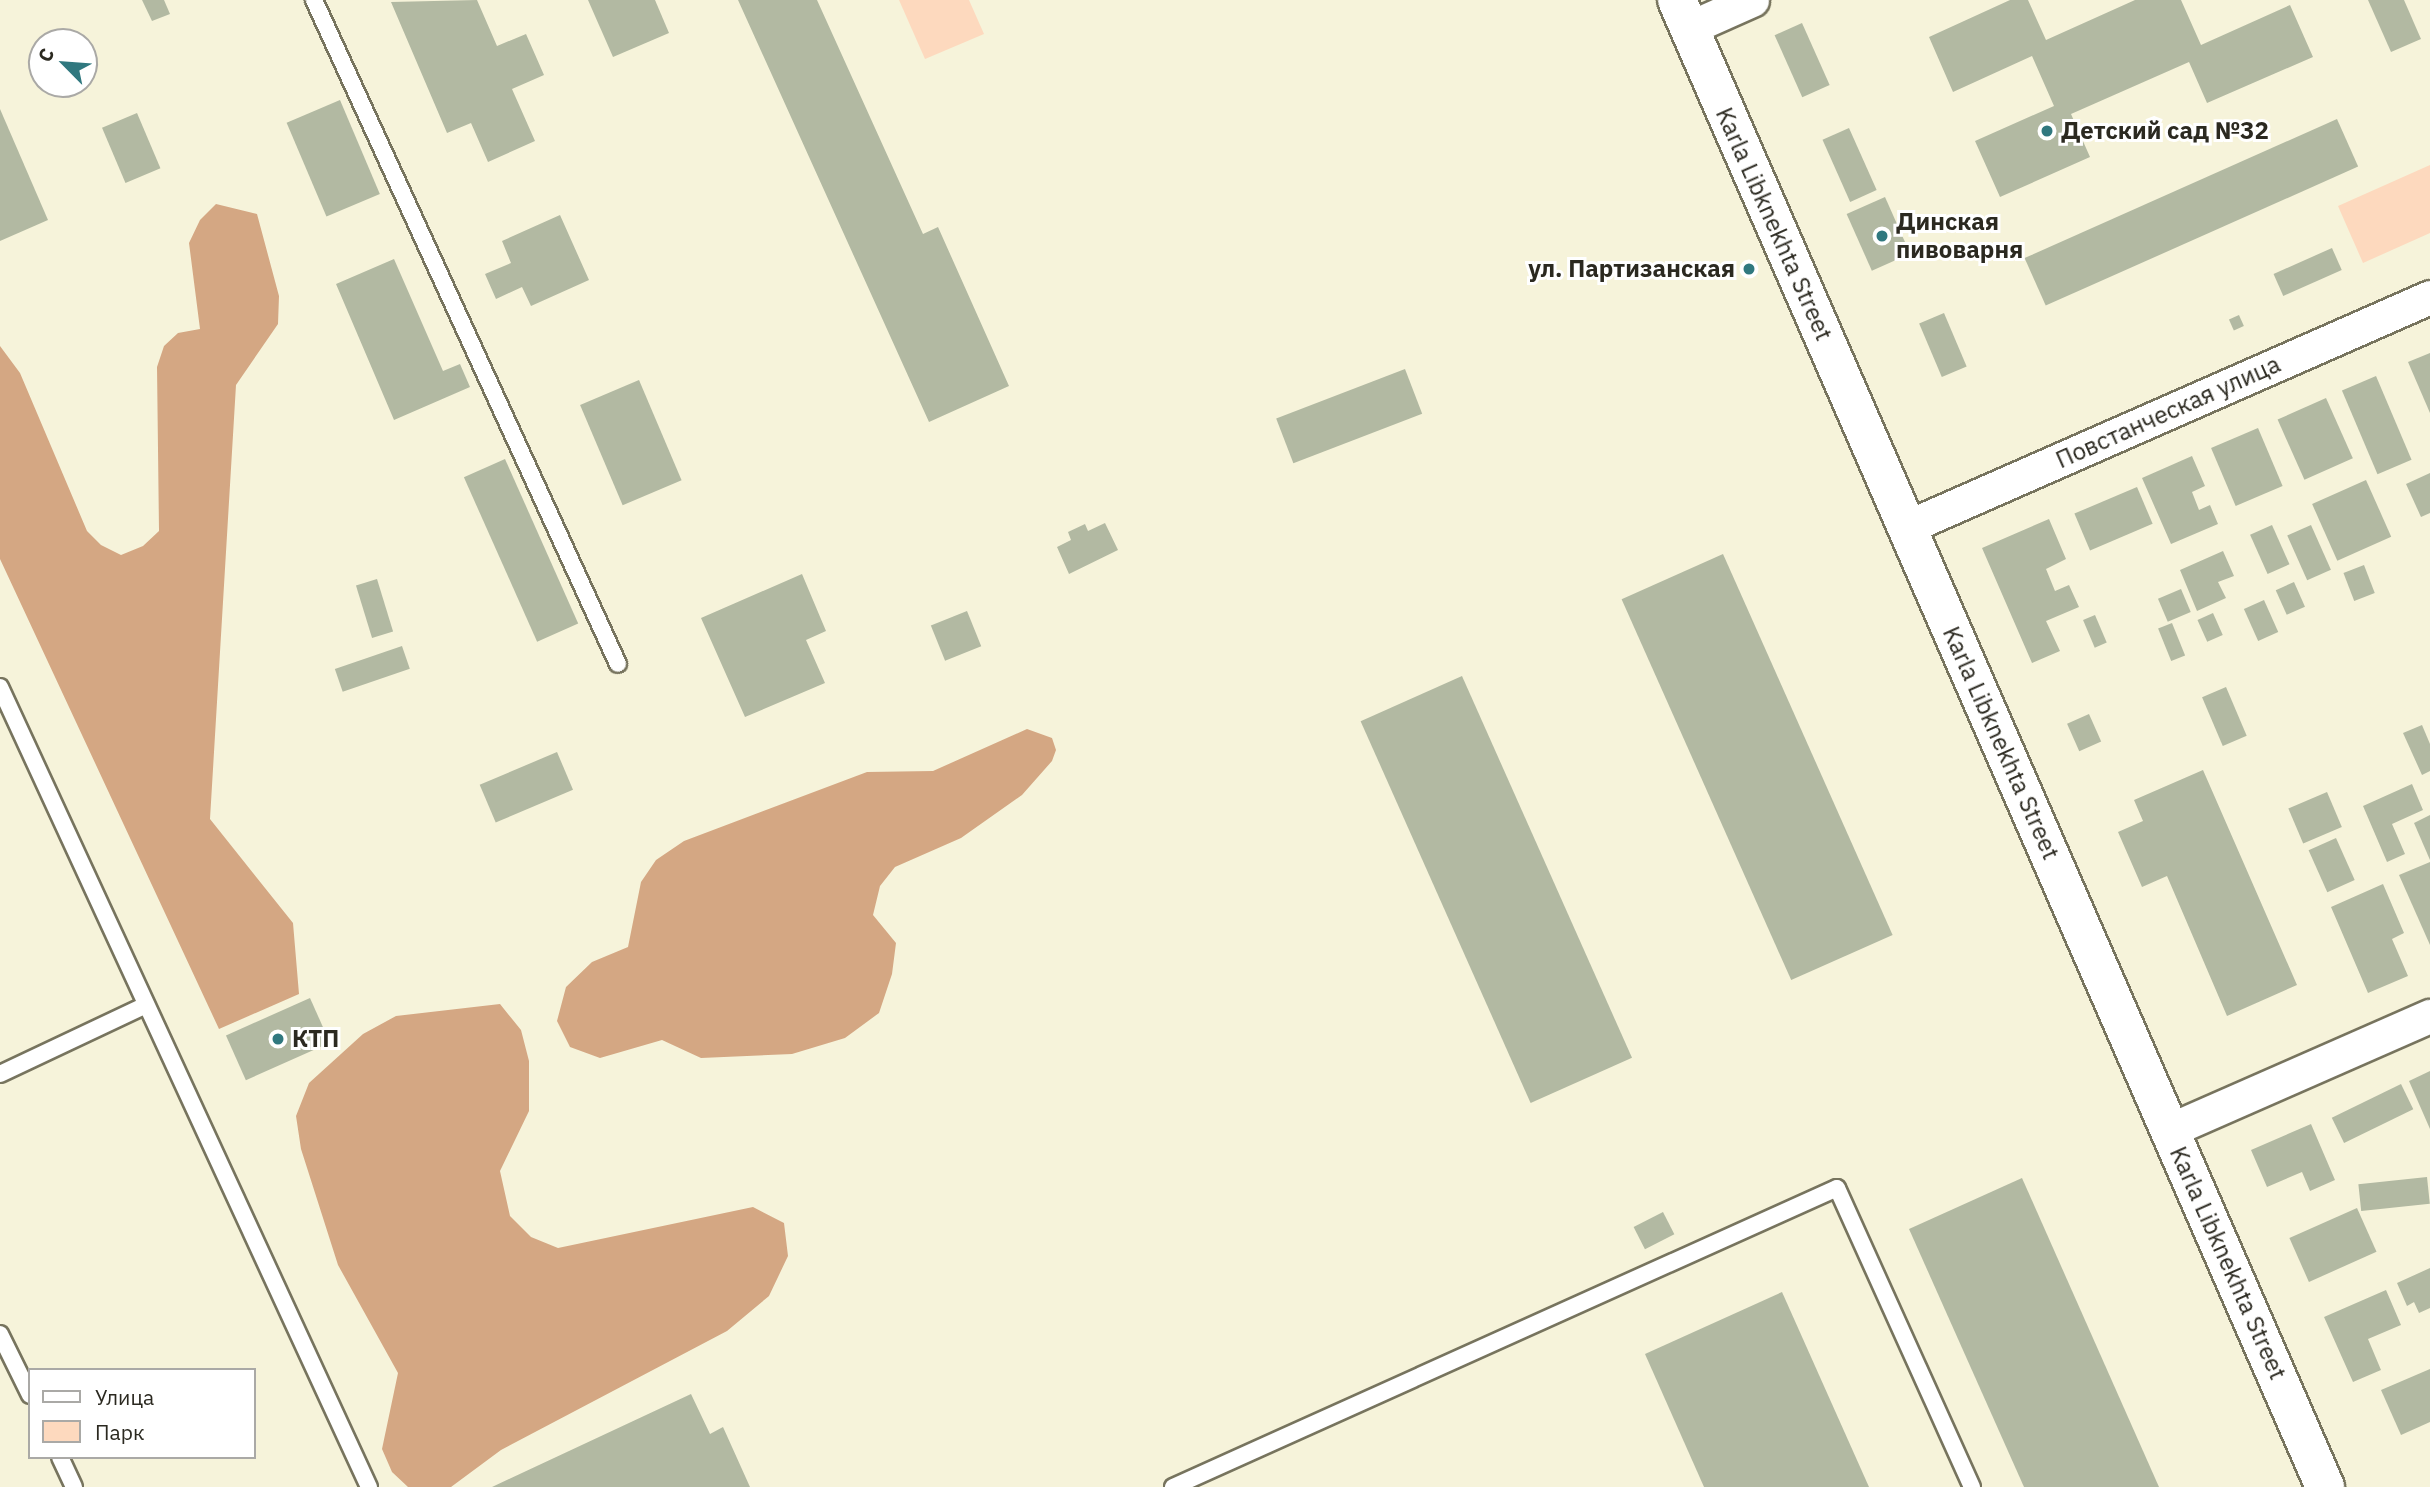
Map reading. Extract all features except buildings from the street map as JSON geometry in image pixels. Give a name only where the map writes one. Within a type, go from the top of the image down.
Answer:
[{"type":"street","points":[[1683,14],[1752,0]]},
{"type":"street","name":"Karla Libknekhta Street","points":[[1683,14],[2325,1487]]},
{"type":"street","name":"Повстанческая улица","points":[[1907,527],[2430,296]]},
{"type":"street","points":[[2170,1130],[2430,1016]]},
{"type":"lane","points":[[314,0],[618,664]]},
{"type":"lane","points":[[0,687],[369,1487]]},
{"type":"lane","points":[[0,1074],[146,1005]]},
{"type":"lane","points":[[1173,1487],[1837,1188],[1972,1487]]},
{"type":"lane","points":[[0,1334],[28,1391]]},
{"type":"lane","points":[[61,1459],[74,1487]]},
{"type":"green space","points":[[899,0],[969,0],[984,34],[925,59]]},
{"type":"green space","points":[[2430,165],[2430,233],[2363,263],[2338,206]]},
{"type":"shaded area","points":[[216,204],[257,214],[279,296],[278,324],[236,385],[210,819],[293,923],[299,994],[219,1029],[0,559],[0,346],[20,373],[87,531],[101,545],[121,555],[143,546],[159,531],[157,367],[164,346],[178,333],[200,329],[189,243],[200,220]]},
{"type":"shaded area","points":[[1027,729],[1052,738],[1056,750],[1052,761],[1022,795],[961,838],[895,867],[880,886],[873,915],[896,943],[892,974],[879,1013],[845,1038],[792,1054],[701,1058],[662,1040],[600,1058],[570,1047],[557,1021],[566,987],[592,962],[628,947],[641,882],[656,860],[684,841],[867,772],[933,771]]},
{"type":"shaded area","points":[[500,1004],[521,1030],[529,1061],[529,1111],[500,1171],[510,1216],[531,1237],[558,1248],[753,1207],[784,1223],[788,1256],[769,1296],[727,1331],[501,1450],[451,1487],[408,1487],[392,1472],[382,1449],[398,1373],[338,1265],[301,1149],[296,1116],[309,1083],[363,1034],[396,1016]]},
{"type":"place","name":"Детский сад №32","points":[[2047,131]]},
{"type":"place","name":"Динская пивоварня","points":[[1882,236]]},
{"type":"place","name":"ул. Партизанская","points":[[1749,269]]},
{"type":"place","name":"КТП","points":[[278,1039]]}]
